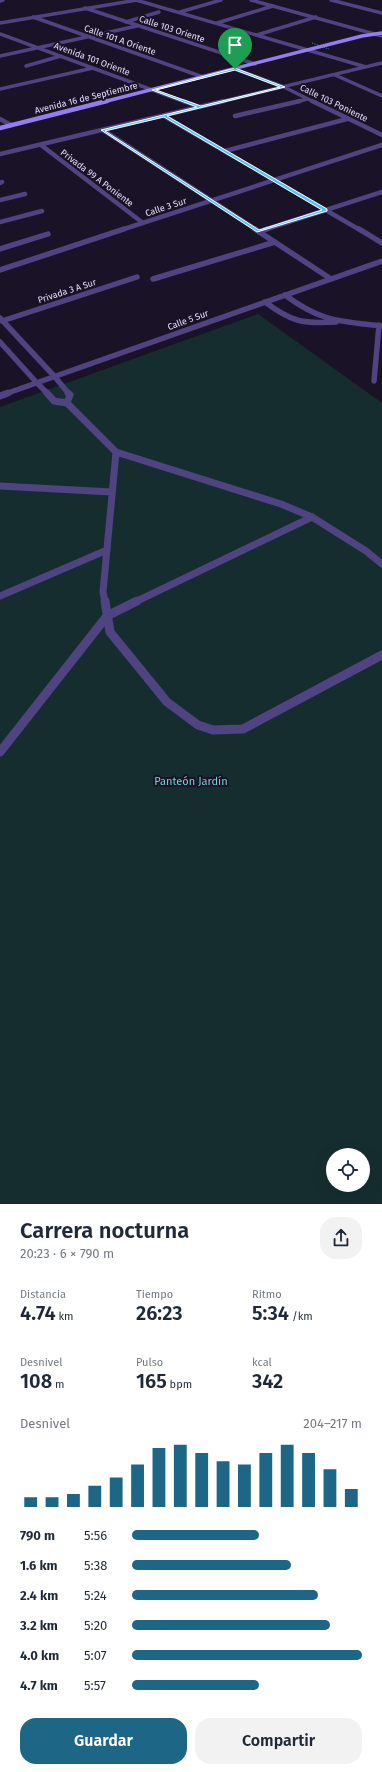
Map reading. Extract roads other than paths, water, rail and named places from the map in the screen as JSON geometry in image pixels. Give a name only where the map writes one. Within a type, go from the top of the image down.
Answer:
[{"type":"main road","name":"Avenida 16 de Septiembre","points":[[362,36],[368,32],[382,28]]},
{"type":"main road","name":"Avenida 16 de Septiembre","points":[[0,128],[362,36],[376,34]]},
{"type":"street","points":[[0,22],[118,0]]},
{"type":"street","points":[[0,22],[33,18],[137,0],[366,67]]},
{"type":"street","points":[[179,12],[221,0]]},
{"type":"street","points":[[251,0],[368,32],[382,34]]},
{"type":"street","points":[[331,0],[382,13]]},
{"type":"street","points":[[217,23],[273,6]]},
{"type":"street","name":"Calle 103 Oriente","points":[[85,8],[255,64]]},
{"type":"street","points":[[126,22],[159,12]]},
{"type":"street","points":[[256,35],[316,17]]},
{"type":"street","name":"Calle 101 A Oriente","points":[[33,18],[203,77]]},
{"type":"street","points":[[0,56],[138,26]]},
{"type":"street","name":"Avenida 101 Oriente","points":[[0,34],[201,107]]},
{"type":"street","points":[[26,66],[61,56]]},
{"type":"street","points":[[0,154],[382,63]]},
{"type":"street","points":[[0,89],[93,68]]},
{"type":"street","name":"Calle 103 Poniente","points":[[235,69],[284,87],[382,135]]},
{"type":"street","points":[[335,75],[382,96]]},
{"type":"street","points":[[376,93],[382,92]]},
{"type":"street","points":[[235,116],[307,99]]},
{"type":"street","points":[[164,116],[382,243]]},
{"type":"street","points":[[0,118],[11,125]]},
{"type":"street","points":[[225,151],[348,118]]},
{"type":"street","points":[[102,130],[331,279]]},
{"type":"street","name":"Privada 99 A Poniente","points":[[41,145],[143,223]]},
{"type":"street","name":"Calle 3 Sur","points":[[0,270],[382,146]]},
{"type":"street","points":[[259,232],[382,192]]},
{"type":"street","points":[[0,200],[25,194]]},
{"type":"street","points":[[0,222],[42,211]]},
{"type":"street","points":[[0,249],[48,234]]},
{"type":"street","points":[[153,280],[275,242]]},
{"type":"street","name":"Calle 5 Sur","points":[[0,396],[382,261]]},
{"type":"street","name":"Privada 3 A Sur","points":[[1,320],[137,277]]},
{"type":"street","points":[[285,295],[311,313],[341,322]]},
{"type":"street","points":[[265,302],[286,317],[296,320],[326,323],[341,322],[380,326],[374,381]]},
{"type":"street","points":[[1,320],[70,395],[67,403]]},
{"type":"street","points":[[0,342],[54,401],[67,403],[116,452],[281,504],[312,518],[366,551],[382,564]]},
{"type":"street","points":[[116,452],[103,592],[110,632],[168,702],[198,725],[213,730],[243,729],[382,655]]},
{"type":"street","points":[[0,486],[112,492]]},
{"type":"street","points":[[0,752],[107,616],[312,518]]},
{"type":"street","points":[[0,596],[107,550]]},
{"type":"park label","name":"Panteón Jardín","points":[[191,781]]}]
